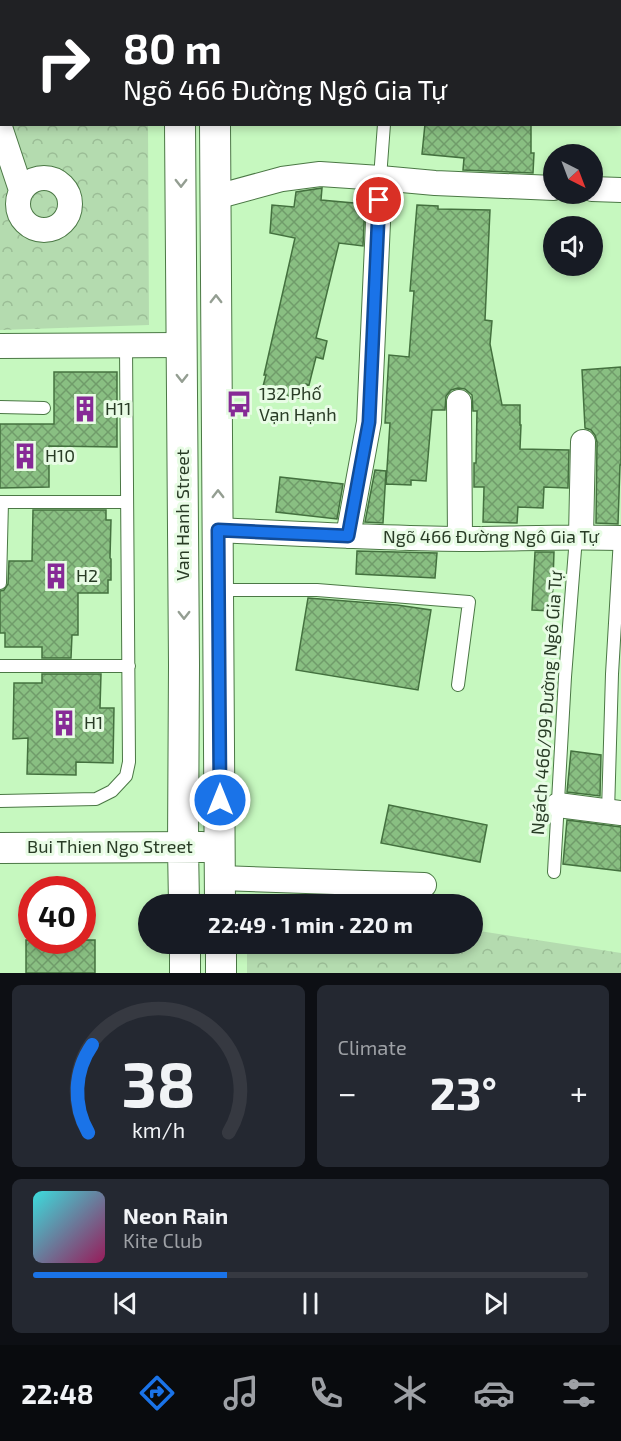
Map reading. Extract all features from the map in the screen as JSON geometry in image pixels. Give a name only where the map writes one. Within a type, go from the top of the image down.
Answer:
[{"type":"street","name":"Van Hanh Street","points":[[180,126],[184,894]]},
{"type":"street","name":"Van Hanh Street","points":[[215,126],[220,891]]},
{"type":"street","points":[[0,127],[21,190]]},
{"type":"street","points":[[216,197],[282,178],[320,174],[435,183],[543,188]]},
{"type":"street","points":[[348,536],[369,422],[380,178]]},
{"type":"street","points":[[603,189],[621,190]]},
{"type":"street","points":[[0,346],[182,345]]},
{"type":"street","points":[[459,402],[460,538]]},
{"type":"street","points":[[578,537],[583,442]]},
{"type":"street","name":"Ngõ 466 Đường Ngô Gia Tự","points":[[218,530],[348,536],[620,538]]},
{"type":"street","points":[[558,805],[615,812]]},
{"type":"street","name":"Bui Thien Ngo Street","points":[[0,848],[220,847]]},
{"type":"street","points":[[220,891],[424,885]]},
{"type":"street","points":[[185,954],[185,973]]},
{"type":"street","points":[[220,954],[221,973]]},
{"type":"lane","points":[[380,178],[384,126]]},
{"type":"lane","points":[[0,801],[96,799],[112,791],[126,776],[129,762],[129,666],[126,345]]},
{"type":"lane","points":[[0,407],[44,408]]},
{"type":"lane","points":[[0,583],[1,502],[128,502]]},
{"type":"lane","name":"Ngách 466/99 Đường Ngô Gia Tự","points":[[554,872],[578,537]]},
{"type":"lane","points":[[615,812],[612,674],[620,538]]},
{"type":"lane","points":[[218,590],[317,590],[469,602],[458,686]]},
{"type":"lane","points":[[0,666],[129,666]]},
{"type":"green space","points":[[0,126],[148,126],[149,325],[0,330]]},
{"type":"green space","points":[[483,932],[621,953],[621,973],[247,973],[247,954],[483,954]]},
{"type":"building","points":[[425,126],[531,126],[531,153],[534,153],[533,173],[463,170],[464,158],[422,154]]},
{"type":"building","points":[[322,188],[321,200],[365,204],[363,246],[339,243],[316,338],[327,341],[323,359],[316,357],[303,399],[262,390],[295,238],[270,233],[272,205],[294,207],[296,192]]},
{"type":"building","points":[[417,205],[438,206],[438,209],[490,210],[485,320],[492,321],[490,344],[502,405],[520,405],[520,449],[569,450],[568,488],[544,487],[543,508],[518,507],[517,523],[483,522],[484,487],[474,487],[477,411],[473,411],[472,395],[465,389],[451,390],[446,396],[445,410],[432,410],[426,481],[411,480],[411,485],[386,484],[390,423],[385,423],[389,355],[409,357],[414,291],[410,291]]},
{"type":"building","points":[[621,367],[621,465],[618,524],[596,523],[597,442],[591,430],[585,428],[582,370]]},
{"type":"building","points":[[54,372],[117,372],[117,447],[49,446],[49,487],[0,488],[0,424],[54,424]]},
{"type":"building","points":[[375,470],[386,471],[383,523],[365,522]]},
{"type":"building","points":[[280,477],[343,484],[337,519],[276,512]]},
{"type":"building","name":"H2","points":[[33,510],[106,510],[106,520],[111,520],[111,580],[108,580],[108,593],[78,593],[78,635],[72,635],[71,658],[42,658],[42,647],[5,647],[5,633],[0,633],[0,591],[4,590],[8,584],[9,561],[32,561]]},
{"type":"building","points":[[357,551],[437,553],[435,578],[356,574]]},
{"type":"building","points":[[535,552],[554,552],[552,611],[532,610]]},
{"type":"building","points":[[308,598],[431,610],[418,690],[296,670]]},
{"type":"building","name":"H1","points":[[42,674],[101,674],[100,708],[114,708],[113,763],[76,762],[76,775],[27,774],[28,738],[13,739],[14,683],[42,683]]},
{"type":"building","points":[[571,751],[601,755],[600,796],[567,792]]},
{"type":"building","points":[[389,805],[487,825],[480,862],[381,843]]},
{"type":"building","points":[[567,820],[621,827],[621,871],[563,864]]},
{"type":"building","points":[[26,954],[95,954],[95,973],[26,973]]},
{"type":"place","name":"132 Phố Vạn Hạnh","points":[[239,404]]},
{"type":"place","name":"H11","points":[[85,409]]},
{"type":"place","name":"H10","points":[[25,456]]},
{"type":"place","name":"H2","points":[[56,576]]},
{"type":"place","name":"H1","points":[[64,723]]},
{"type":"route","points":[[220,800],[218,530],[348,536],[369,422],[379,200]]}]
